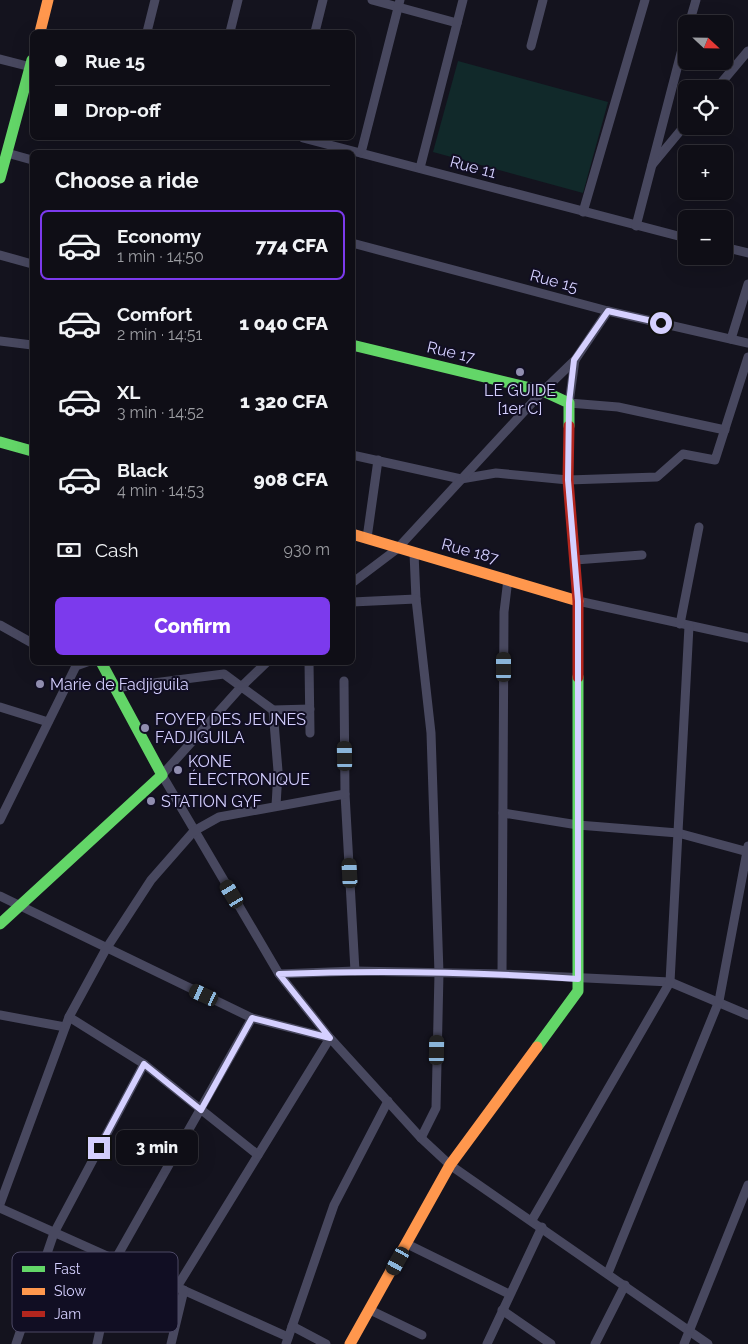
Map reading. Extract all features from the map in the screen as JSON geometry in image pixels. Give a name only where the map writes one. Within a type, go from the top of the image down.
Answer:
[{"type":"street","points":[[40,30],[48,0]]},
{"type":"street","points":[[148,30],[155,0]]},
{"type":"street","points":[[230,30],[238,0]]},
{"type":"street","points":[[316,30],[323,0]]},
{"type":"street","points":[[372,0],[399,3],[457,23]]},
{"type":"street","points":[[420,168],[463,0]]},
{"type":"street","points":[[531,46],[543,0]]},
{"type":"street","points":[[583,212],[645,0]]},
{"type":"street","points":[[691,15],[694,1]]},
{"type":"street","points":[[361,153],[399,3]]},
{"type":"street","points":[[724,80],[748,51]]},
{"type":"street","points":[[0,59],[30,64]]},
{"type":"street","points":[[636,226],[678,64]]},
{"type":"street","points":[[0,178],[30,71]]},
{"type":"street","points":[[650,167],[678,134]]},
{"type":"street","name":"Rue 11","points":[[307,140],[324,148],[339,150]]},
{"type":"street","name":"Rue 11","points":[[355,152],[678,236]]},
{"type":"street","points":[[7,154],[30,160]]},
{"type":"street","name":"Rue 15","points":[[355,244],[608,311],[748,343]]},
{"type":"street","points":[[733,249],[748,253]]},
{"type":"street","points":[[0,255],[30,263]]},
{"type":"street","points":[[731,339],[748,284]]},
{"type":"street","points":[[355,581],[397,549],[543,390],[574,360],[608,311]]},
{"type":"street","points":[[0,341],[30,346]]},
{"type":"street","name":"Rue 17","points":[[355,346],[543,390],[569,403]]},
{"type":"street","points":[[355,456],[461,479],[496,473],[568,480],[657,477],[683,454],[715,460],[748,357]]},
{"type":"street","points":[[350,1344],[450,1165],[578,991],[578,601],[568,480],[569,403],[574,360]]},
{"type":"street","points":[[569,403],[618,407],[725,430]]},
{"type":"street","points":[[0,442],[30,450]]},
{"type":"street","points":[[367,538],[378,460]]},
{"type":"street","points":[[532,1220],[670,982],[678,833],[684,625],[699,527]]},
{"type":"street","name":"Rue 187","points":[[355,535],[397,549],[508,579],[578,601]]},
{"type":"street","points":[[414,553],[416,599],[431,733],[439,973],[436,1108],[421,1138]]},
{"type":"street","points":[[575,560],[642,555]]},
{"type":"street","points":[[502,974],[504,612],[508,579]]},
{"type":"street","points":[[355,602],[416,599]]},
{"type":"street","points":[[578,601],[748,638]]},
{"type":"street","points":[[0,625],[30,642]]},
{"type":"street","points":[[0,820],[3,805],[48,722],[72,665]]},
{"type":"street","points":[[102,665],[162,775],[279,974],[330,1038],[421,1138],[450,1165],[626,1285],[708,1344]]},
{"type":"street","points":[[0,924],[162,775],[241,687],[264,665]]},
{"type":"street","points":[[309,665],[310,733]]},
{"type":"street","points":[[114,688],[224,674],[273,710],[310,709]]},
{"type":"street","points":[[344,681],[345,794],[355,971]]},
{"type":"street","points":[[0,707],[48,722]]},
{"type":"street","points":[[273,710],[278,771],[276,806]]},
{"type":"street","points":[[0,1204],[69,1017],[106,949],[150,880],[194,831],[219,817],[345,794]]},
{"type":"street","points":[[503,813],[578,825],[678,833],[748,852]]},
{"type":"street","points":[[608,1273],[719,1001],[748,846]]},
{"type":"street","points":[[0,896],[106,949],[252,1018],[330,1038]]},
{"type":"street","points":[[279,974],[355,971],[502,974],[670,982],[748,1014]]},
{"type":"street","points":[[0,1015],[65,1027]]},
{"type":"street","points":[[69,1017],[144,1064],[258,1155]]},
{"type":"street","points":[[120,1252],[252,1018]]},
{"type":"street","points":[[178,1301],[180,1289],[258,1155],[330,1038]]},
{"type":"street","points":[[47,1252],[54,1233],[144,1064]]},
{"type":"street","points":[[180,1289],[287,1340],[334,1204],[388,1101]]},
{"type":"street","points":[[684,1344],[748,1185]]},
{"type":"street","points":[[0,1208],[97,1252]]},
{"type":"street","points":[[487,1344],[542,1227]]},
{"type":"street","points":[[406,1244],[509,1294]]},
{"type":"street","points":[[595,1344],[626,1285]]},
{"type":"street","points":[[370,1310],[422,1335]]},
{"type":"street","points":[[502,1310],[551,1344]]},
{"type":"street","points":[[292,1326],[326,1344]]},
{"type":"street","points":[[16,1344],[20,1332]]},
{"type":"green space","points":[[458,61],[608,102],[583,193],[433,152]]},
{"type":"traffic: fast","points":[[0,178],[30,67]]},
{"type":"traffic: fast","points":[[355,346],[543,391],[569,403],[569,426]]},
{"type":"traffic: fast","points":[[0,442],[30,450]]},
{"type":"traffic: fast","points":[[0,924],[162,775],[103,665]]},
{"type":"traffic: fast","points":[[537,1047],[578,991],[578,677]]},
{"type":"traffic: slow","points":[[40,30],[48,0]]},
{"type":"traffic: slow","points":[[355,535],[578,601]]},
{"type":"traffic: slow","points":[[350,1344],[450,1165],[537,1047]]},
{"type":"traffic: jam","points":[[569,426],[568,480],[578,601],[578,677]]},
{"type":"place","name":"LE GUIDE [1er C]","points":[[520,372]]},
{"type":"place","name":"Marie de Fadjiguila","points":[[40,684]]},
{"type":"place","name":"FOYER DES JEUNES FADJIGUILA","points":[[145,728]]},
{"type":"place","name":"KONE ÉLECTRONIQUE","points":[[178,770]]},
{"type":"place","name":"STATION GYF","points":[[151,801]]},
{"type":"route","points":[[99,1148],[144,1064],[201,1110],[252,1018],[330,1038],[279,974],[355,971],[502,974],[578,979],[578,601],[568,480],[569,403],[574,360],[608,311],[661,323]]}]
